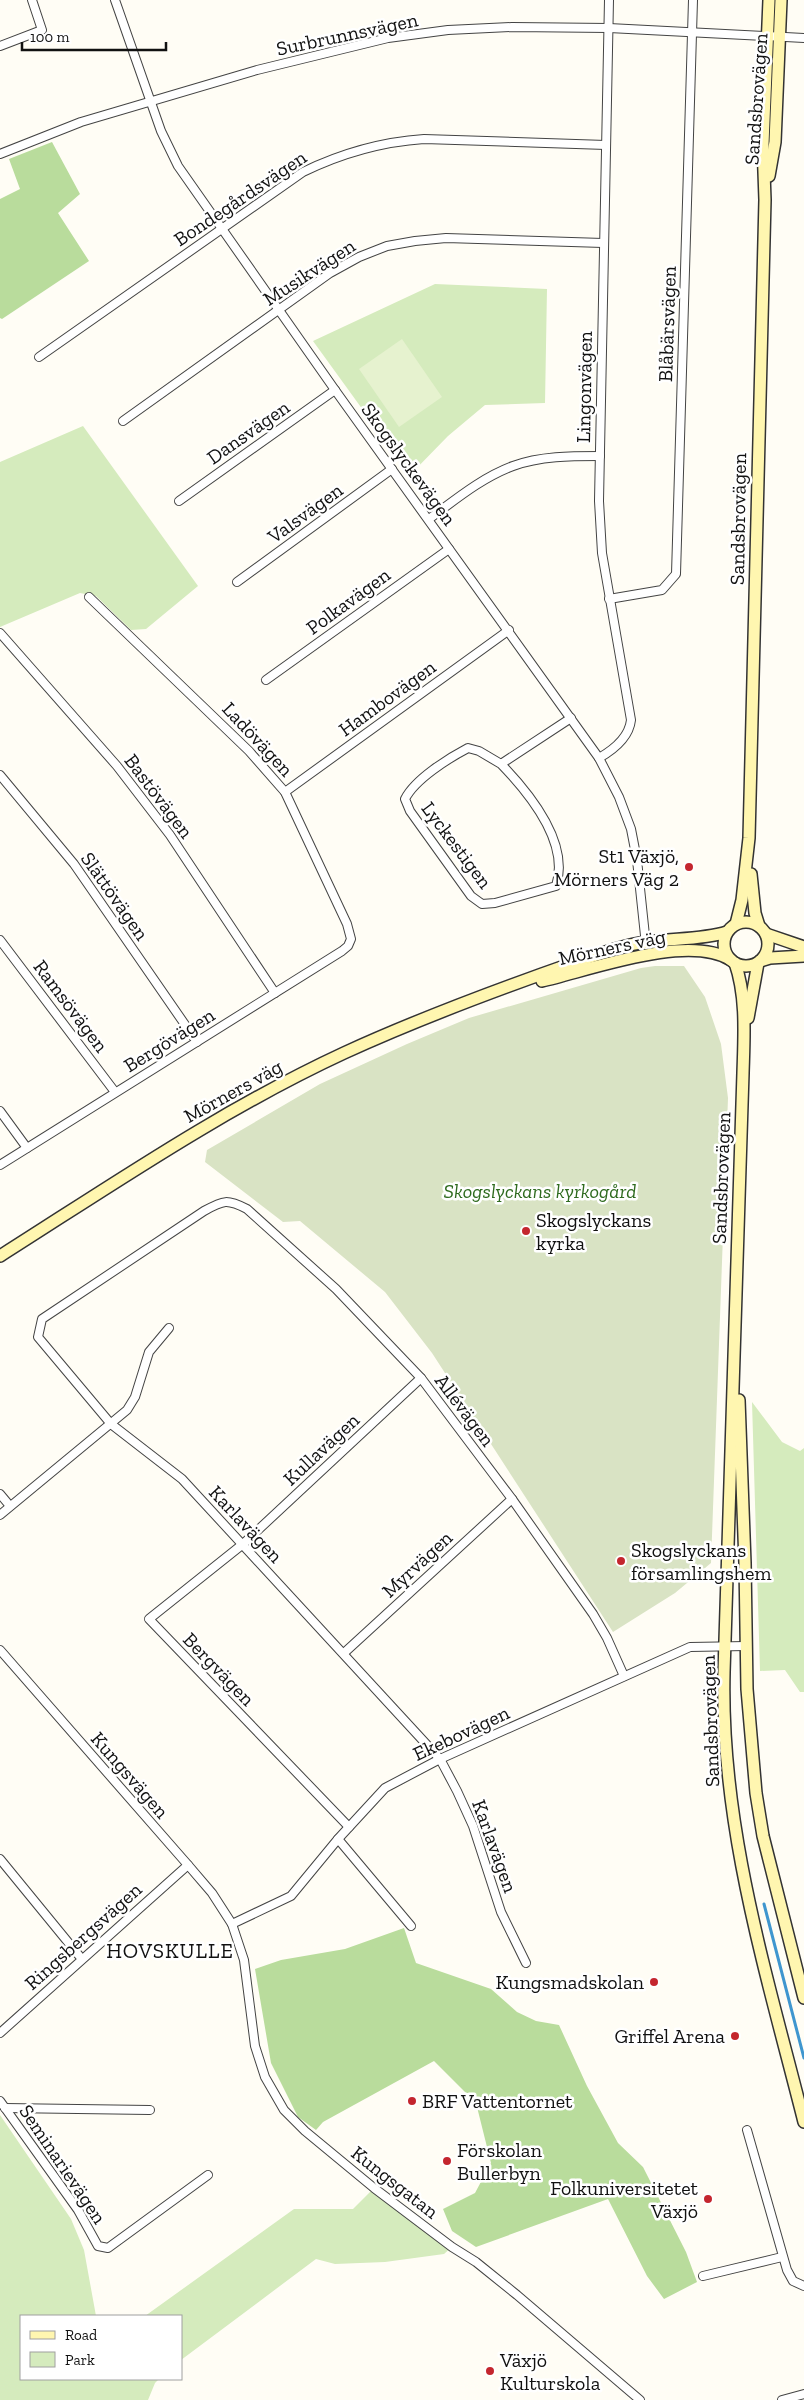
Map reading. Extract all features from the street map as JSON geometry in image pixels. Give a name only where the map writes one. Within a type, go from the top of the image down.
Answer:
[{"type":"main road","name":"Sandsbrovägen","points":[[762,930],[752,898],[749,838],[765,200],[763,144],[769,0]]},
{"type":"main road","name":"Sandsbrovägen","points":[[765,200],[775,142],[782,0]]},
{"type":"main road","name":"Sandsbrovägen","points":[[731,928],[742,900],[749,838]]},
{"type":"main road","points":[[804,947],[747,922],[731,928],[724,946],[733,962],[745,966],[770,958],[804,956]]},
{"type":"main road","name":"Mörners väg","points":[[0,1256],[136,1170],[298,1076],[343,1053],[454,1006],[573,963],[645,942],[702,938],[731,928]]},
{"type":"main road","points":[[759,962],[768,946],[762,930]]},
{"type":"main road","name":"Mörners väg","points":[[501,990],[648,955],[680,951],[722,955],[733,962]]},
{"type":"main road","name":"Sandsbrovägen","points":[[733,962],[742,1004],[744,1047],[736,1311],[727,1496],[726,1646],[724,1671],[726,1743],[737,1839],[758,1938],[804,2122]]},
{"type":"main road","name":"Sandsbrovägen","points":[[744,1047],[754,973],[759,962]]},
{"type":"main road","name":"Sandsbrovägen","points":[[736,1311],[747,1689],[756,1793],[763,1836],[804,1998]]},
{"type":"street","points":[[0,46],[42,30],[32,0]]},
{"type":"street","name":"Lingonvägen","points":[[599,758],[621,741],[630,728],[631,720],[602,553],[599,501],[609,0]]},
{"type":"street","name":"Blåbärsvägen","points":[[610,599],[662,590],[676,574],[693,0]]},
{"type":"street","name":"Skogslyckevägen","points":[[117,1],[160,132],[178,166],[335,390],[509,630],[599,758],[612,781],[631,829],[637,860],[648,955]]},
{"type":"street","name":"Surbrunnsvägen","points":[[0,154],[81,122],[151,101],[257,70],[388,38],[448,30],[512,27],[609,28],[804,38]]},
{"type":"street","name":"Bondegårdsvägen","points":[[39,357],[303,172],[333,157],[367,146],[394,141],[424,139],[606,145]]},
{"type":"street","name":"Musikvägen","points":[[123,421],[330,273],[359,257],[387,246],[415,240],[446,238],[603,243]]},
{"type":"street","name":"Dansvägen","points":[[179,501],[335,390]]},
{"type":"street","points":[[429,519],[483,480],[513,466],[554,457],[600,456]]},
{"type":"street","name":"Valsvägen","points":[[237,582],[392,469]]},
{"type":"street","name":"Polkavägen","points":[[266,680],[449,549]]},
{"type":"street","name":"Ladövägen","points":[[89,597],[225,727],[285,792],[347,924],[351,939]]},
{"type":"street","name":"Hambovägen","points":[[285,792],[509,630]]},
{"type":"street","name":"Bastövägen","points":[[0,633],[118,766],[170,835],[275,993]]},
{"type":"street","points":[[501,764],[571,718]]},
{"type":"street","name":"Lyckestigen","points":[[468,748],[479,751],[501,764],[536,804],[554,842],[560,874],[556,886],[495,903],[482,904],[471,896],[410,811],[405,799],[410,789],[456,754],[468,748]]},
{"type":"street","name":"Slättövägen","points":[[0,775],[74,864],[197,1042]]},
{"type":"street","name":"Bergövägen","points":[[0,1165],[342,951],[348,946],[351,939]]},
{"type":"street","name":"Ramsövägen","points":[[0,940],[115,1092]]},
{"type":"street","points":[[0,1111],[27,1148]]},
{"type":"street","name":"Karlavägen","points":[[233,1202],[223,1201],[204,1211],[42,1319],[38,1337],[111,1424],[182,1479],[440,1759],[473,1826],[501,1912],[526,1963]]},
{"type":"street","name":"Allévägen","points":[[233,1202],[247,1208],[336,1289],[421,1378],[512,1499],[593,1614],[607,1638],[624,1676]]},
{"type":"street","points":[[0,1515],[127,1410],[136,1398],[149,1352],[169,1328]]},
{"type":"street","name":"Kullavägen","points":[[243,1544],[421,1378]]},
{"type":"street","points":[[0,1494],[10,1506]]},
{"type":"street","name":"Myrvägen","points":[[344,1653],[512,1499]]},
{"type":"street","name":"Bergvägen","points":[[243,1544],[149,1619],[349,1826]]},
{"type":"street","name":"Ekebovägen","points":[[232,1924],[263,1911],[291,1896],[349,1826],[385,1788],[440,1759],[690,1647],[746,1646]]},
{"type":"street","name":"Kungsvägen","points":[[0,1650],[212,1893],[232,1924]]},
{"type":"street","points":[[338,1839],[411,1926]]},
{"type":"street","points":[[0,1859],[82,1958]]},
{"type":"street","name":"Ringsbergsvägen","points":[[0,2033],[82,1958],[188,1866]]},
{"type":"street","name":"Kungsgatan","points":[[232,1924],[244,1960],[255,2046],[265,2076],[284,2110],[305,2131],[374,2188],[510,2289],[640,2400]]},
{"type":"street","points":[[3,2104],[150,2110]]},
{"type":"street","name":"Seminarievägen","points":[[3,2104],[78,2210],[98,2246],[108,2248],[208,2175]]},
{"type":"street","points":[[747,2130],[782,2257],[790,2278],[797,2284],[804,2286]]},
{"type":"street","points":[[703,2276],[782,2257]]},
{"type":"street","points":[[782,2400],[804,2394]]},
{"type":"green space","points":[[52,142],[80,194],[58,213],[89,261],[2,319],[0,318],[0,199],[20,189],[9,159]]},
{"type":"green space","points":[[435,284],[547,289],[545,403],[485,405],[448,436],[410,475],[313,341]]},
{"type":"green space","points":[[402,339],[442,397],[399,427],[359,369]]},
{"type":"green space","points":[[83,426],[198,586],[146,629],[131,630],[96,596],[80,593],[0,627],[0,462]]},
{"type":"green space","name":"Skogslyckans kyrkogård","points":[[684,966],[705,997],[721,1044],[728,1098],[711,1563],[675,1593],[613,1632],[432,1353],[385,1292],[300,1221],[283,1222],[205,1162],[207,1150],[320,1084],[407,1044],[469,1018],[641,968]]},
{"type":"green space","points":[[752,1402],[782,1442],[800,1451],[804,1448],[804,1692],[800,1692],[785,1670],[760,1671]]},
{"type":"green space","points":[[404,1928],[416,1963],[491,1989],[517,2012],[536,2021],[559,2025],[587,2086],[618,2143],[643,2167],[686,2252],[697,2282],[664,2299],[647,2276],[608,2199],[476,2247],[452,2231],[443,2209],[475,2193],[491,2163],[476,2103],[434,2061],[323,2122],[316,2130],[298,2117],[271,2063],[255,1969],[281,1960],[345,1949]]},
{"type":"green space","points":[[0,2115],[71,2219],[84,2250],[96,2315],[20,2315],[20,2380],[158,2380],[148,2400],[0,2400]]},
{"type":"green space","points":[[374,2188],[452,2247],[444,2254],[385,2262],[335,2264],[316,2259],[182,2359],[182,2315],[146,2315],[294,2209],[353,2209]]},
{"type":"waterway","points":[[764,1904],[804,2058]]},
{"type":"place","name":"St1 Växjö, Mörners Väg 2","points":[[689,867]]},
{"type":"place","name":"Skogslyckans kyrka","points":[[526,1231]]},
{"type":"place","name":"Skogslyckans församlingshem","points":[[621,1561]]},
{"type":"place","name":"Kungsmadskolan","points":[[654,1982]]},
{"type":"place","name":"Griffel Arena","points":[[735,2036]]},
{"type":"place","name":"BRF Vattentornet","points":[[412,2101]]},
{"type":"place","name":"Förskolan Bullerbyn","points":[[447,2161]]},
{"type":"place","name":"Folkuniversitetet Växjö","points":[[708,2199]]},
{"type":"place","name":"Växjö Kulturskola","points":[[490,2371]]},
{"type":"district","name":"HOVSKULLE","points":[[170,1950]]}]
